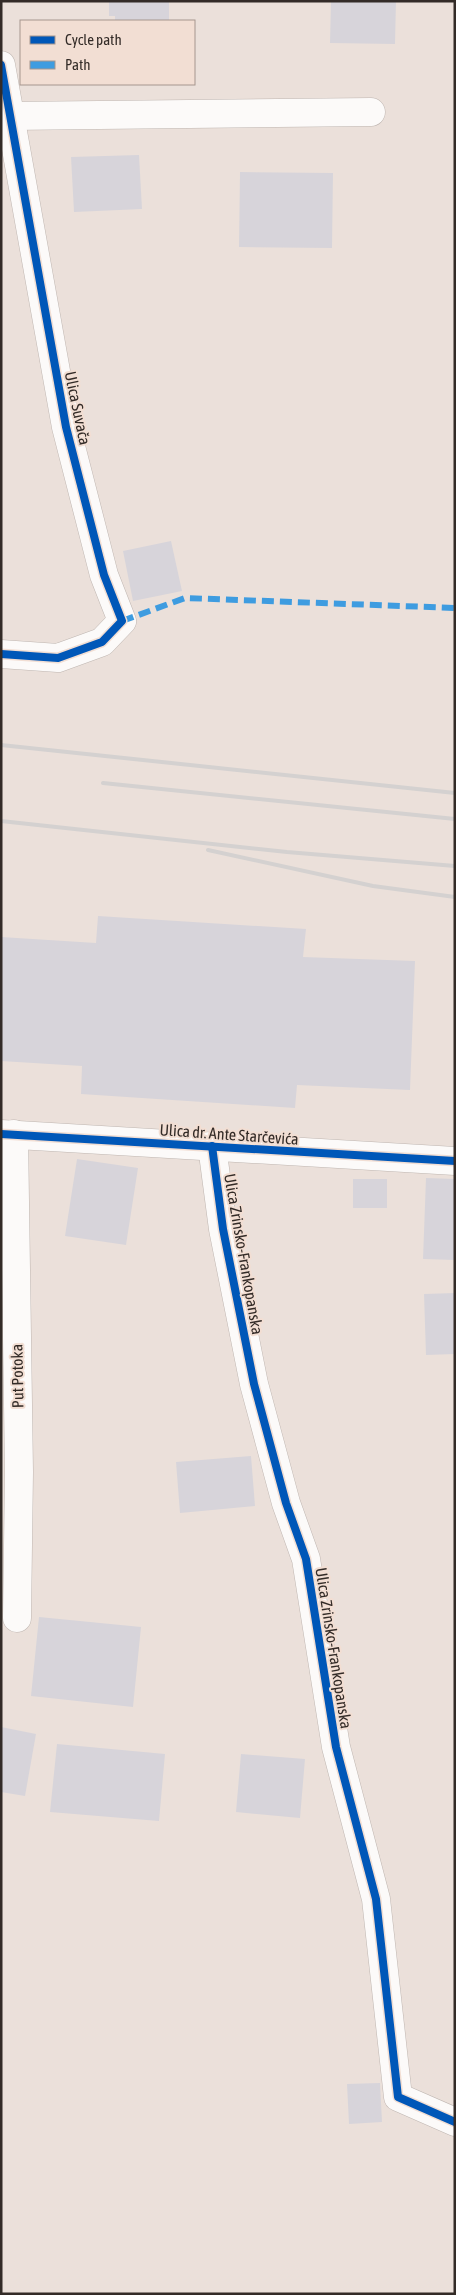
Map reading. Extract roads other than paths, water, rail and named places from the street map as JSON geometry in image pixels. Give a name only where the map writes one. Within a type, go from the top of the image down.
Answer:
[{"type":"street","name":"Ulica Suvača","points":[[1,65],[66,427],[104,575],[122,621],[102,642],[58,658],[1,654]]},
{"type":"street","points":[[9,116],[371,112]]},
{"type":"street","name":"Ulica dr. Ante Starčevića","points":[[8,1134],[455,1161]]},
{"type":"street","name":"Put Potoka","points":[[8,1134],[20,1472],[17,1618]]},
{"type":"street","name":"Ulica Zrinsko-Frankopanska","points":[[212,1146],[222,1229],[254,1384],[286,1503],[306,1559],[336,1747],[376,1899],[398,2097],[455,2122]]},
{"type":"railway","points":[[1,745],[455,793]]},
{"type":"railway","points":[[103,783],[455,819]]},
{"type":"railway","points":[[1,821],[287,852],[455,866]]},
{"type":"railway","points":[[208,850],[373,886],[455,897]]}]
